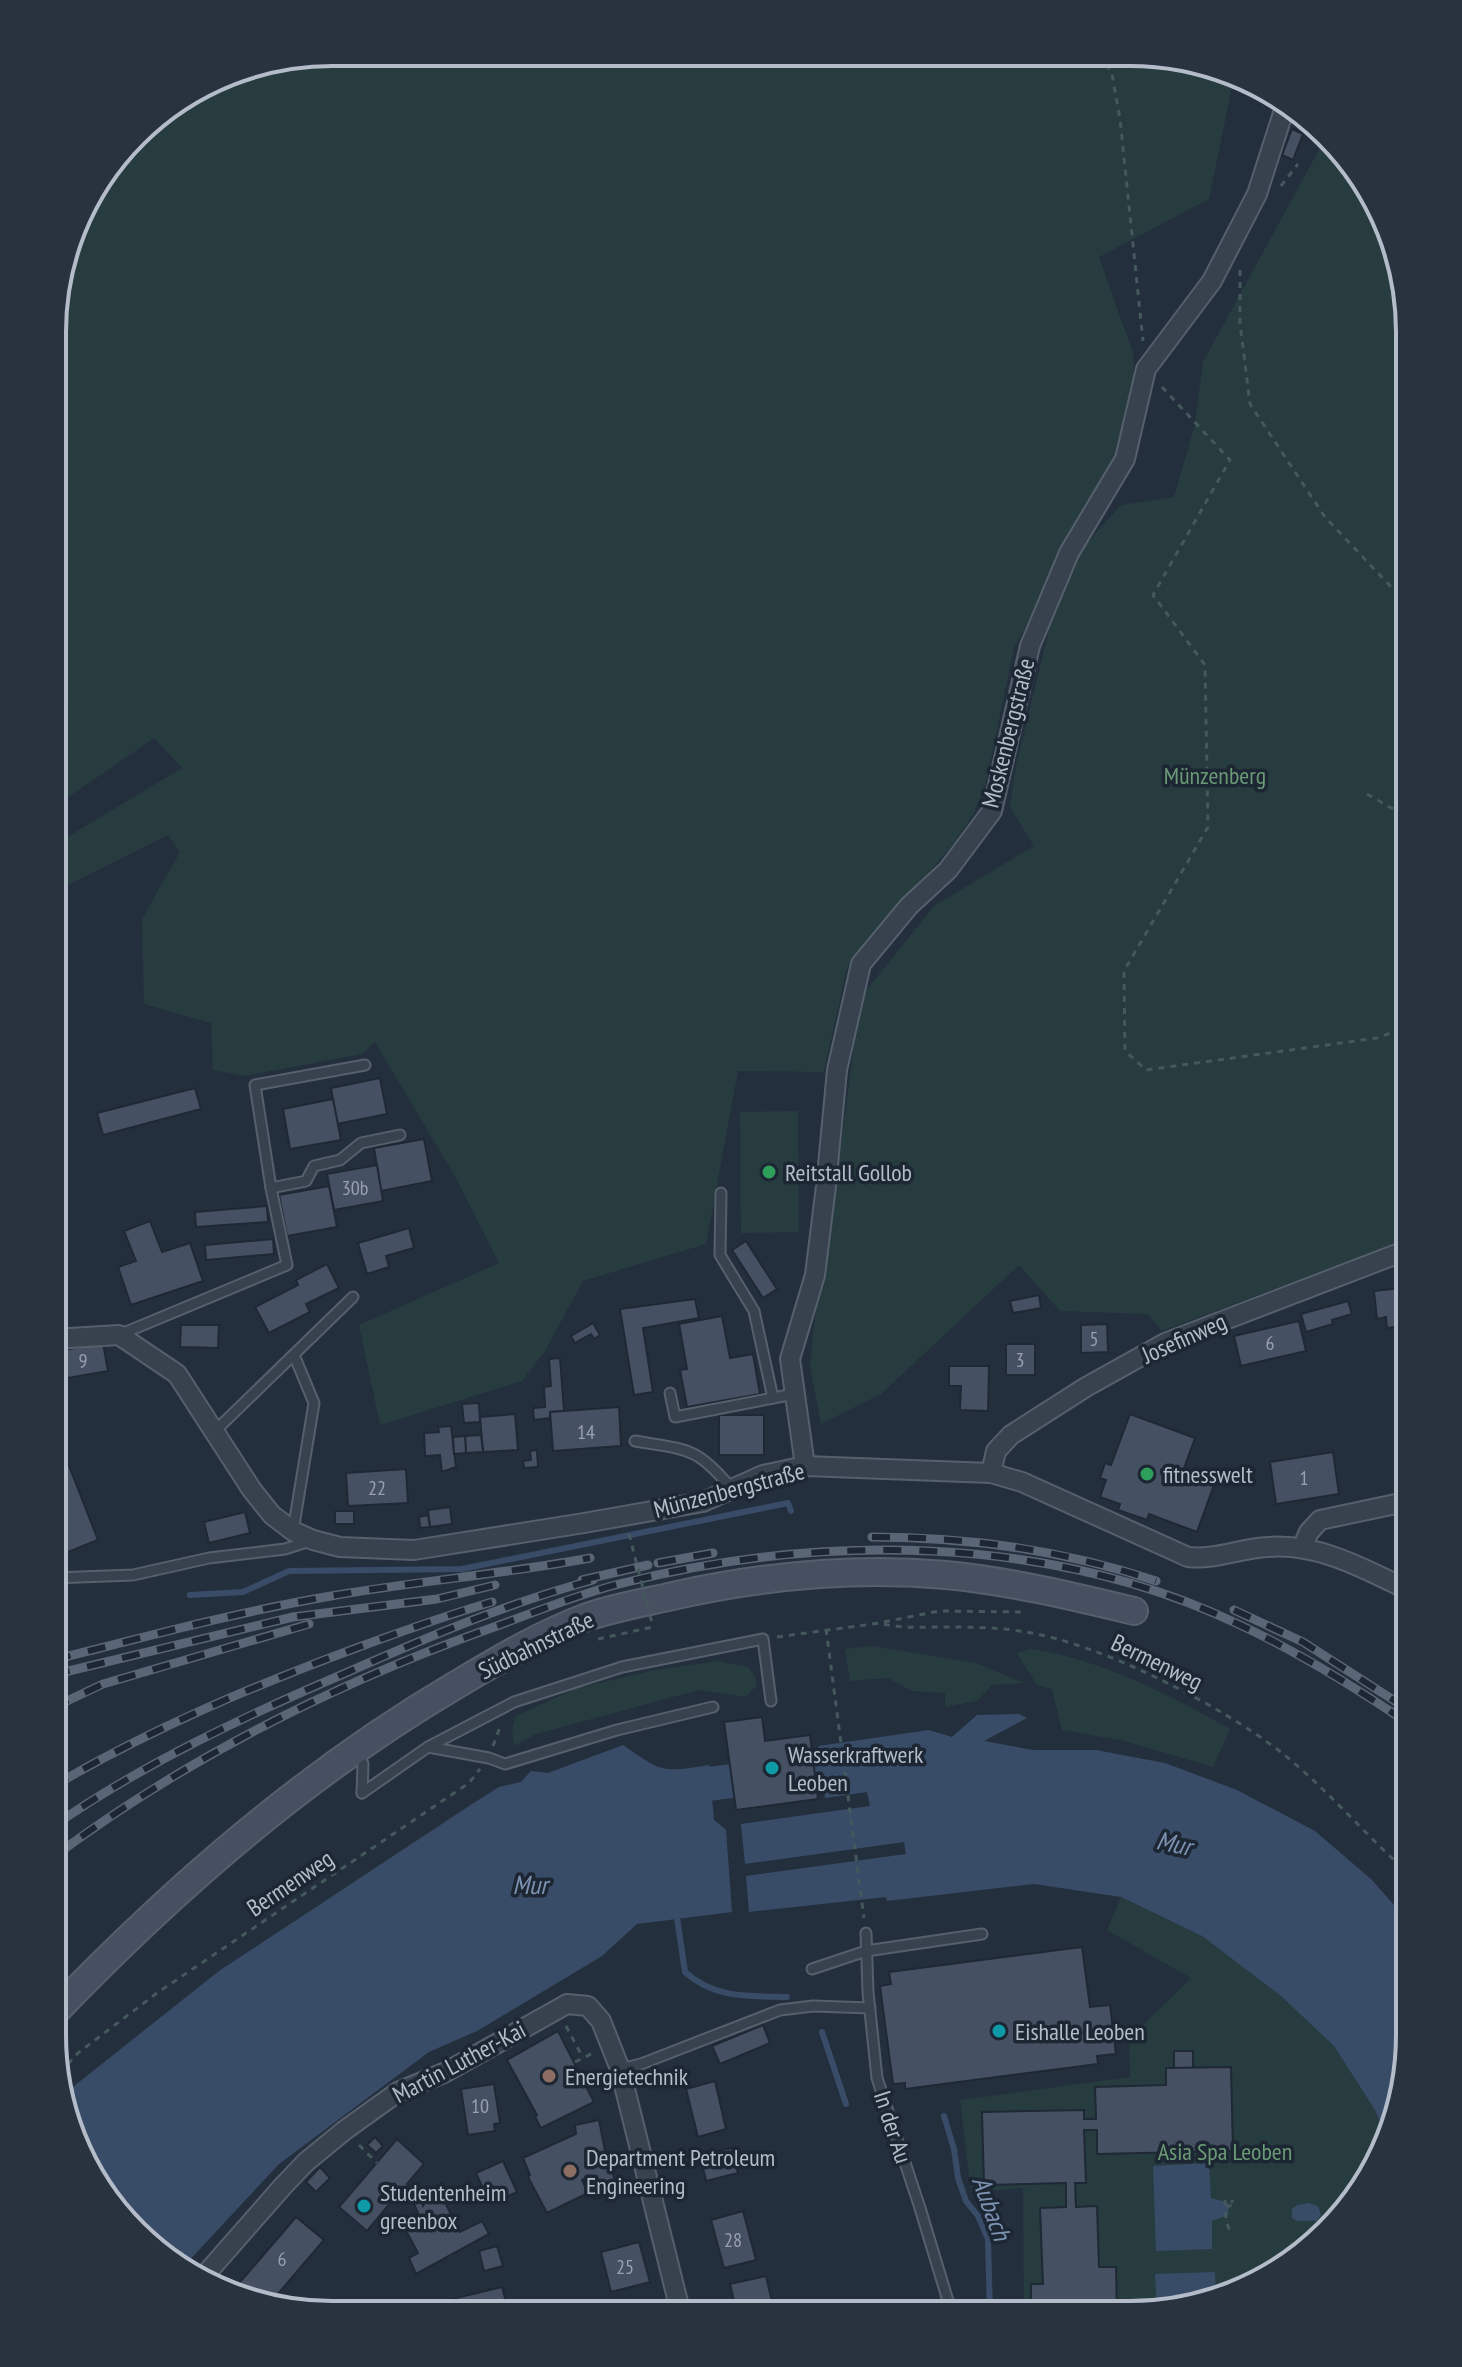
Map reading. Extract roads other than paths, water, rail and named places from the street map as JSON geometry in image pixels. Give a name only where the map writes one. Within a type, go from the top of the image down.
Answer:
[{"type":"main road","name":"Südbahnstraße","points":[[66,2001],[214,1858],[356,1749],[407,1714],[503,1657],[573,1624],[625,1607],[712,1587],[823,1573],[947,1575],[1029,1588],[1134,1611]]},
{"type":"street","name":"Moskenbergstraße","points":[[805,1466],[790,1359],[815,1275],[837,1070],[861,964],[909,906],[948,870],[992,811],[1030,646],[1069,553],[1125,459],[1146,369],[1212,281],[1257,194],[1283,115]]},
{"type":"street","name":"Josefinweg","points":[[991,1473],[996,1451],[1011,1435],[1086,1387],[1165,1343],[1395,1255]]},
{"type":"street","points":[[66,1338],[119,1335]]},
{"type":"street","name":"Münzenbergstraße","points":[[119,1335],[177,1374],[252,1490],[272,1515],[293,1531],[340,1547],[414,1550],[703,1502],[763,1475],[805,1466],[991,1473],[1022,1482],[1188,1557],[1204,1558],[1263,1547],[1302,1548],[1347,1561],[1395,1584]]},
{"type":"street","points":[[1302,1548],[1309,1532],[1320,1520],[1395,1504]]},
{"type":"street","name":"Martin Luther-Kai","points":[[209,2270],[306,2162],[345,2130],[398,2092],[446,2072],[567,2004],[588,2006],[601,2021],[620,2069]]},
{"type":"street","points":[[620,2069],[678,2301]]},
{"type":"lane","points":[[119,1335],[287,1265],[255,1085],[365,1065]]},
{"type":"lane","points":[[271,1188],[306,1181],[314,1166],[340,1160],[361,1143],[400,1135]]},
{"type":"lane","points":[[721,1193],[720,1255],[754,1311],[773,1398]]},
{"type":"lane","points":[[214,1432],[353,1297]]},
{"type":"lane","points":[[293,1531],[314,1403],[294,1355]]},
{"type":"lane","points":[[670,1393],[675,1417],[794,1394]]},
{"type":"lane","points":[[635,1441],[691,1451],[709,1462],[732,1489]]},
{"type":"lane","points":[[66,1578],[133,1575],[209,1558],[285,1549],[313,1540]]},
{"type":"lane","points":[[356,1749],[363,1764],[362,1793],[428,1747],[514,1702],[622,1667],[763,1639],[771,1701]]},
{"type":"lane","points":[[428,1747],[489,1758],[505,1764],[617,1730],[713,1707]]},
{"type":"lane","name":"In der Au","points":[[866,1933],[877,2078],[948,2301]]},
{"type":"lane","points":[[812,1969],[866,1951],[982,1934]]},
{"type":"lane","points":[[620,2069],[641,2064],[780,2010],[813,2006],[870,2008]]},
{"type":"water","name":"Mur","points":[[1019,1714],[1027,1718],[984,1741],[1033,1750],[1096,1750],[1165,1763],[1237,1790],[1315,1831],[1372,1880],[1395,1906],[1395,2052],[1391,2087],[1381,2124],[1375,2110],[1334,2046],[1281,1996],[1202,1936],[1121,1897],[1034,1884],[887,1901],[886,1897],[749,1912],[746,1876],[906,1854],[904,1842],[745,1864],[741,1824],[870,1806],[867,1792],[825,1798],[818,1746],[929,1730],[952,1737],[977,1715]]},
{"type":"water","name":"Mur","points":[[623,1745],[646,1761],[663,1768],[709,1765],[714,1820],[726,1830],[732,1912],[637,1924],[602,1956],[477,2031],[429,2052],[279,2164],[190,2259],[170,2246],[121,2197],[102,2168],[86,2137],[71,2088],[219,1971],[499,1787],[521,1782],[531,1771],[548,1773]]},
{"type":"water","points":[[1209,2163],[1211,2198],[1229,2203],[1228,2215],[1212,2221],[1212,2249],[1156,2251],[1153,2166]]},
{"type":"water","points":[[1309,2203],[1318,2206],[1321,2215],[1317,2221],[1292,2218],[1292,2209]]},
{"type":"water","points":[[1215,2272],[1216,2287],[1156,2299],[1155,2274]]},
{"type":"waterway","points":[[190,1595],[243,1592],[289,1571],[462,1569],[788,1503],[791,1511]]},
{"type":"waterway","name":"Mur","points":[[664,1790],[865,1763]]},
{"type":"waterway","points":[[676,1911],[685,1972],[696,1981],[720,1992],[787,1997]]},
{"type":"waterway","name":"Aubach","points":[[822,2032],[846,2104]]},
{"type":"waterway","name":"Aubach","points":[[944,2116],[966,2201],[978,2216],[988,2239],[990,2301]]},
{"type":"railway","points":[[872,1537],[1016,1547],[1086,1561],[1156,1581]]},
{"type":"railway","points":[[66,1848],[204,1758],[367,1677],[601,1589],[695,1567],[773,1556],[852,1551],[932,1551],[1012,1558],[1090,1573],[1165,1594],[1238,1624],[1326,1671],[1395,1715]]},
{"type":"railway","points":[[658,1563],[713,1553]]},
{"type":"railway","points":[[66,1657],[296,1602],[590,1558]]},
{"type":"railway","points":[[582,1580],[648,1565]]},
{"type":"railway","points":[[66,1818],[159,1761],[271,1706],[469,1622],[593,1580]]},
{"type":"railway","points":[[66,1672],[293,1617],[437,1599],[495,1585]]},
{"type":"railway","points":[[66,1779],[164,1727],[241,1693],[359,1647],[492,1602]]},
{"type":"railway","points":[[1234,1610],[1303,1642],[1395,1701]]},
{"type":"railway","points":[[66,1701],[103,1684],[309,1624]]},
{"type":"place","name":"Reitstall Gollob","points":[[769,1172]]},
{"type":"place","name":"fitnesswelt","points":[[1147,1474]]},
{"type":"place","name":"Wasserkraftwerk Leoben","points":[[772,1768]]},
{"type":"place","name":"Eishalle Leoben","points":[[999,2031]]},
{"type":"place","name":"Energietechnik","points":[[549,2076]]},
{"type":"place","name":"Department Petroleum Engineering","points":[[570,2171]]},
{"type":"place","name":"Studentenheim greenbox","points":[[364,2206]]},
{"type":"park label","name":"Münzenberg","points":[[1215,775]]},
{"type":"park label","name":"Asia Spa Leoben","points":[[1225,2151]]}]
